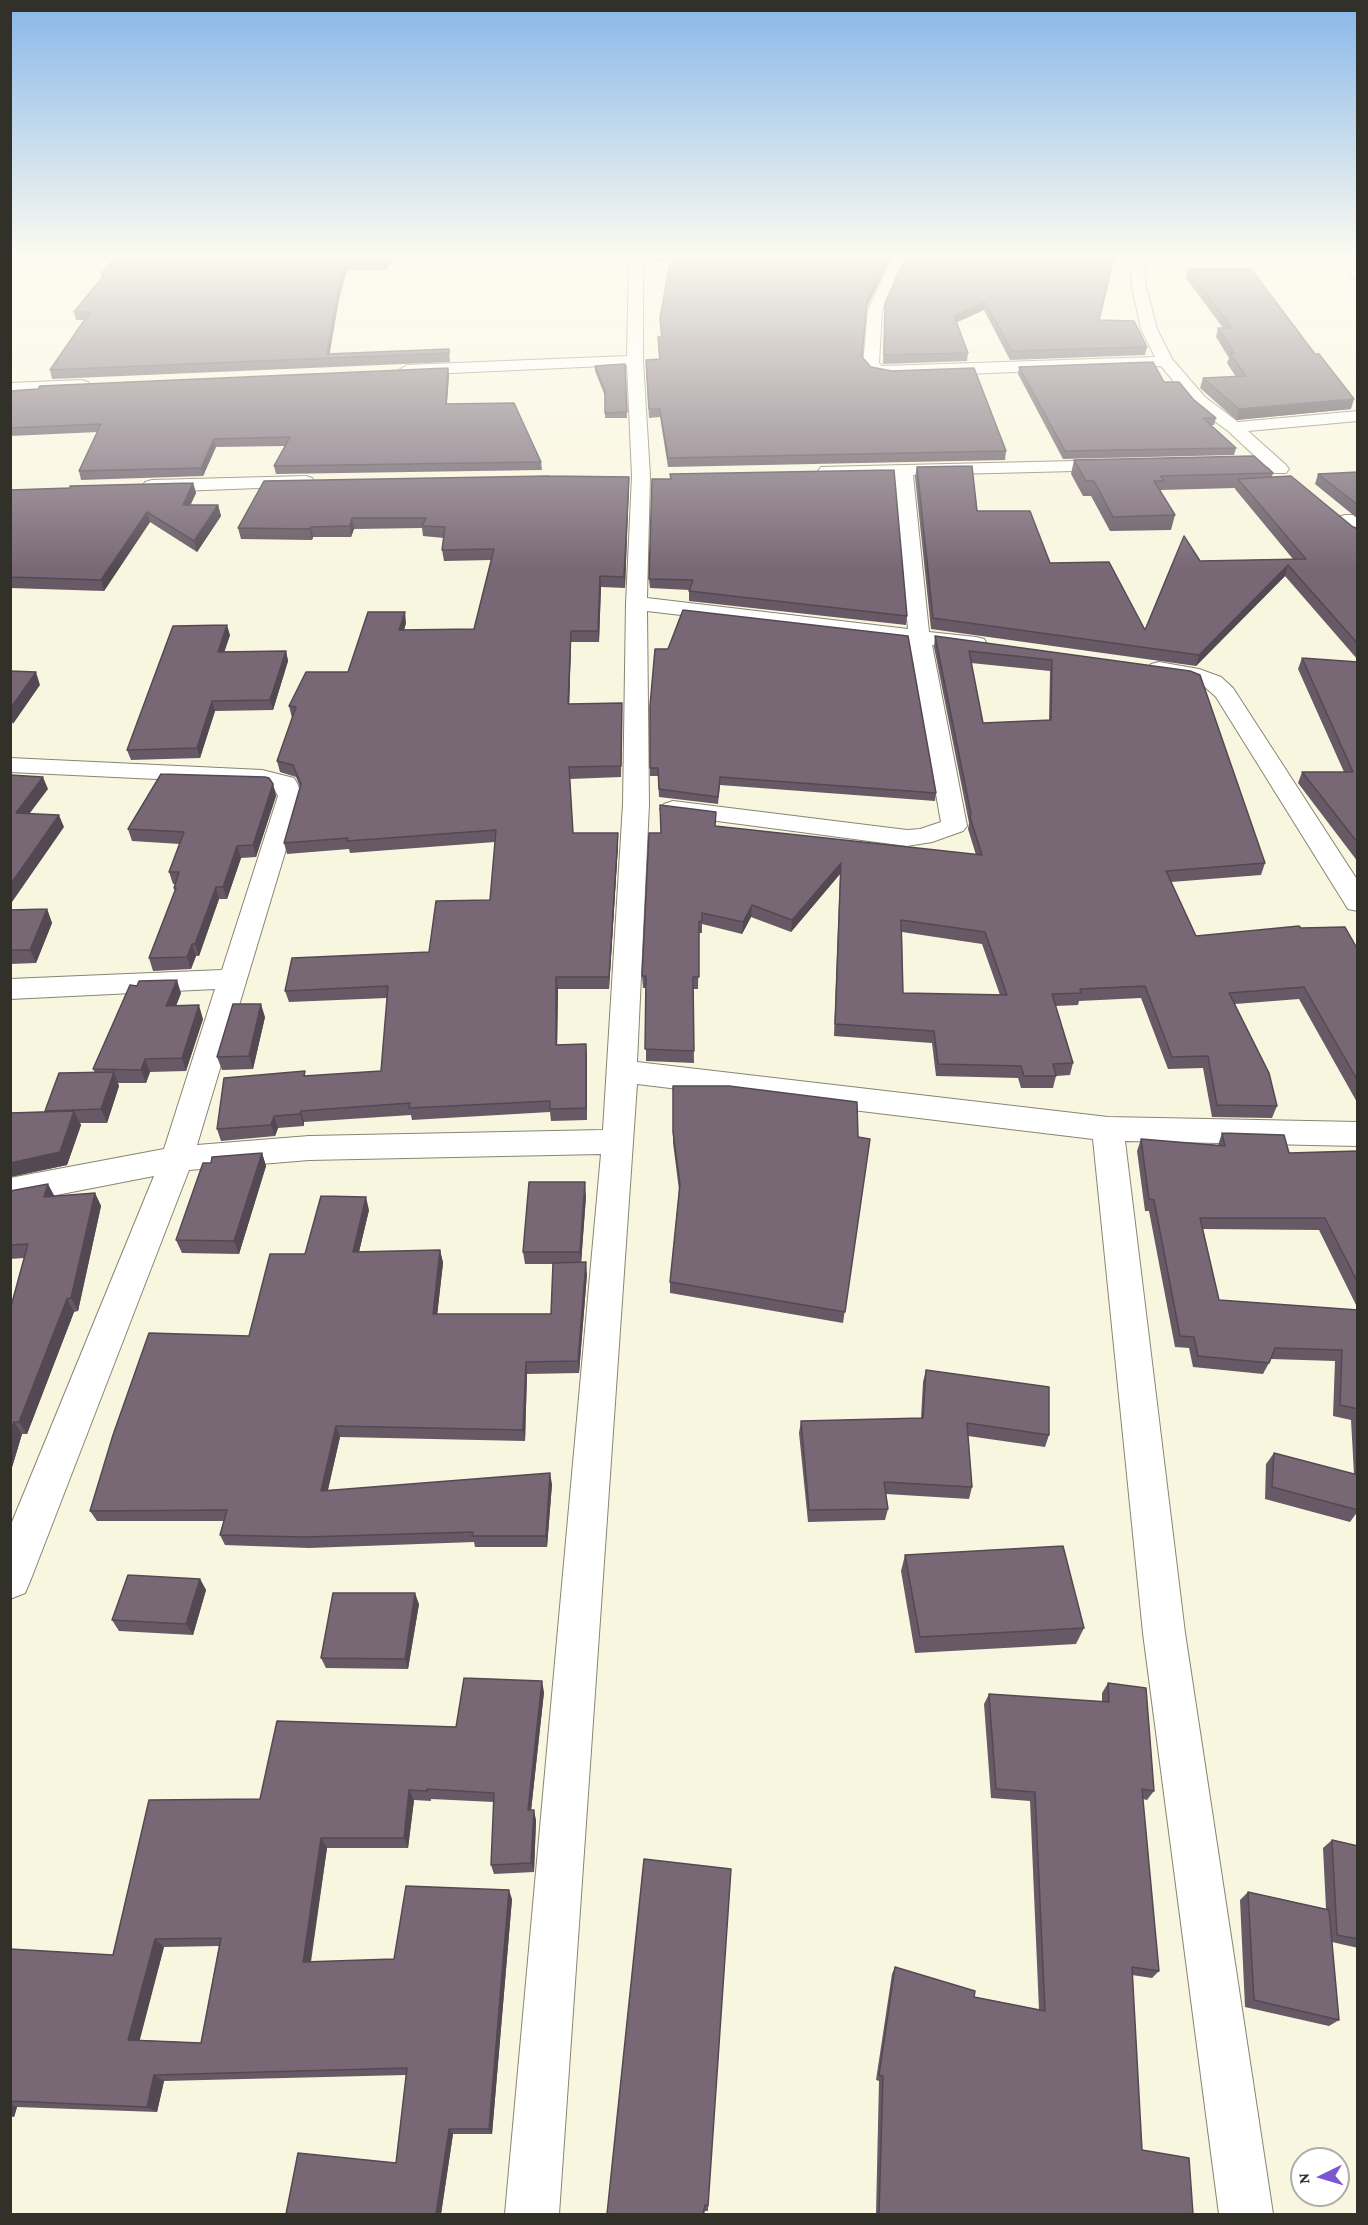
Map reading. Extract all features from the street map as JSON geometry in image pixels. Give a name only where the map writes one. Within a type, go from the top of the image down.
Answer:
[{"type":"street","points":[[397,371],[595,362]]},
{"type":"street","points":[[532,2214],[618,1142],[636,804],[636,603],[641,476],[635,362]]},
{"type":"street","points":[[871,362],[877,370],[892,372],[1144,362]]},
{"type":"street","points":[[1166,362],[1199,401],[1234,427],[1271,462],[1290,476]]},
{"type":"street","points":[[10,388],[98,384]]},
{"type":"street","points":[[1234,427],[1358,416]]},
{"type":"street","points":[[1200,463],[1271,462]]},
{"type":"street","points":[[808,472],[1129,464]]},
{"type":"street","points":[[636,804],[908,838],[923,837],[954,826],[919,636],[903,469]]},
{"type":"street","points":[[137,486],[322,482]]},
{"type":"street","points":[[636,603],[1002,647]]},
{"type":"street","points":[[1143,667],[1191,674],[1213,682],[1225,693],[1358,903]]},
{"type":"street","points":[[10,765],[262,777],[285,783],[290,796],[177,1159],[10,1579]]},
{"type":"street","points":[[10,989],[232,979]]},
{"type":"street","points":[[620,1071],[1108,1129],[1358,1134]]},
{"type":"street","points":[[1108,1129],[1164,1633],[1246,2214]]},
{"type":"street","points":[[10,1191],[177,1159],[309,1148],[618,1142]]},
{"type":"building","points":[[56,362],[242,362],[50,370]]},
{"type":"building","points":[[646,362],[866,362],[871,367],[892,371],[974,368],[1006,451],[668,458],[660,409],[649,409]]},
{"type":"building","points":[[1153,362],[1164,382],[1179,382],[1193,399],[1216,418],[1203,418],[1236,448],[1065,451],[1019,367]]},
{"type":"building","points":[[1236,362],[1325,362],[1354,399],[1239,409],[1203,378],[1246,376]]},
{"type":"building","points":[[625,364],[627,412],[605,413],[605,391],[595,366]]},
{"type":"building","points":[[448,368],[446,404],[514,403],[541,462],[274,466],[290,437],[214,439],[201,468],[79,471],[101,424],[10,428],[10,391],[38,389],[40,386]]},
{"type":"building","points":[[1254,456],[1273,473],[1160,476],[1164,481],[1154,481],[1175,515],[1113,517],[1094,481],[1086,481],[1074,460]]},
{"type":"building","points":[[972,466],[977,511],[1030,511],[1050,563],[1109,562],[1145,630],[1184,536],[1200,561],[1306,559],[1238,479],[1291,476],[1358,529],[1358,644],[1288,565],[1199,655],[933,618],[917,467]]},
{"type":"building","points":[[894,470],[907,616],[689,591],[693,580],[649,579],[652,479],[671,479],[670,474]]},
{"type":"building","points":[[1358,472],[1358,505],[1318,474]]},
{"type":"building","points":[[549,476],[629,477],[624,577],[600,576],[598,631],[571,631],[568,704],[622,703],[621,766],[569,767],[573,833],[618,833],[609,977],[556,977],[556,1045],[586,1044],[586,1108],[550,1109],[550,1101],[409,1108],[410,1103],[301,1111],[300,1114],[274,1116],[271,1125],[217,1129],[224,1078],[305,1071],[304,1076],[381,1071],[388,986],[285,991],[292,958],[429,952],[436,901],[490,900],[496,830],[347,841],[348,838],[284,843],[301,784],[293,765],[277,761],[296,707],[289,706],[306,672],[348,672],[368,612],[405,612],[399,630],[474,629],[494,549],[442,550],[445,527],[422,526],[426,518],[352,518],[350,526],[311,527],[310,529],[238,528],[264,481]]},
{"type":"building","points":[[193,483],[183,505],[218,505],[194,541],[147,512],[101,580],[10,577],[10,490]]},
{"type":"building","points":[[683,610],[908,636],[936,793],[720,777],[718,797],[659,789],[658,768],[650,768],[650,706],[655,649],[668,649]]},
{"type":"building","points":[[227,625],[218,652],[286,651],[270,700],[212,701],[197,748],[127,750],[173,626]]},
{"type":"building","points":[[935,636],[1190,671],[1200,675],[1265,863],[1166,871],[1196,936],[1299,926],[1301,928],[1345,927],[1358,950],[1358,1081],[1304,987],[1229,993],[1269,1073],[1277,1106],[1217,1105],[1208,1056],[1172,1057],[1145,986],[1080,989],[1081,993],[1052,994],[1073,1063],[1053,1064],[1056,1076],[1024,1076],[1021,1066],[938,1064],[934,1031],[835,1024],[841,863],[792,920],[752,905],[743,922],[702,913],[702,921],[699,922],[699,977],[693,977],[694,1051],[645,1049],[646,976],[642,976],[649,833],[661,833],[660,805],[716,812],[715,826],[982,855],[971,814]],"holes":[[[969,651],[1052,660],[1051,720],[983,723]],[[901,920],[985,932],[1007,995],[903,993]]]},
{"type":"building","points":[[1302,658],[1358,662],[1358,843],[1302,772],[1353,772]]},
{"type":"building","points":[[10,671],[36,672],[10,709]]},
{"type":"building","points":[[161,774],[265,777],[269,778],[273,784],[253,845],[237,846],[223,887],[216,887],[195,944],[192,944],[187,957],[149,958],[176,888],[174,888],[179,872],[169,872],[184,832],[128,829]]},
{"type":"building","points":[[10,775],[43,777],[16,813],[59,815],[10,885]]},
{"type":"building","points":[[47,909],[30,950],[10,950],[10,910]]},
{"type":"building","points":[[177,980],[166,1006],[199,1005],[182,1058],[145,1059],[141,1070],[93,1069],[130,985],[137,986],[139,981]]},
{"type":"building","points":[[233,1004],[261,1004],[249,1056],[217,1057]]},
{"type":"building","points":[[114,1072],[101,1109],[45,1111],[59,1073]]},
{"type":"building","points":[[673,1086],[729,1086],[857,1102],[858,1137],[870,1139],[845,1312],[670,1282],[680,1184],[673,1132]]},
{"type":"building","points":[[74,1111],[60,1152],[10,1163],[10,1113]]},
{"type":"building","points":[[1222,1133],[1284,1135],[1289,1153],[1358,1151],[1358,1283],[1325,1218],[1200,1218],[1219,1300],[1358,1310],[1358,1409],[1340,1405],[1342,1350],[1275,1348],[1269,1363],[1198,1356],[1194,1337],[1180,1336],[1154,1200],[1149,1199],[1141,1139],[1225,1146]]},
{"type":"building","points":[[262,1153],[234,1241],[176,1240],[203,1163],[211,1163],[212,1157]]},
{"type":"building","points":[[529,1182],[585,1182],[580,1252],[523,1252]]},
{"type":"building","points":[[48,1184],[44,1197],[95,1193],[71,1298],[67,1299],[19,1422],[14,1422],[10,1434],[10,1310],[28,1244],[10,1245],[10,1191]]},
{"type":"building","points":[[321,1196],[366,1197],[353,1252],[440,1250],[433,1314],[551,1314],[553,1263],[586,1262],[578,1361],[526,1362],[523,1430],[336,1426],[321,1491],[550,1473],[546,1536],[472,1536],[473,1532],[304,1537],[220,1535],[227,1510],[90,1511],[113,1435],[149,1333],[249,1336],[270,1254],[305,1254]]},
{"type":"building","points":[[926,1370],[1049,1387],[1049,1435],[967,1423],[972,1487],[884,1482],[888,1509],[809,1510],[801,1421],[923,1418]]},
{"type":"building","points":[[1274,1453],[1358,1475],[1358,1510],[1272,1487]]},
{"type":"building","points":[[1063,1546],[1084,1628],[920,1637],[905,1555]]},
{"type":"building","points":[[128,1575],[200,1579],[186,1624],[112,1620]]},
{"type":"building","points":[[333,1593],[415,1593],[405,1659],[321,1658]]},
{"type":"building","points":[[464,1678],[542,1681],[528,1810],[534,1810],[531,1863],[491,1865],[494,1793],[409,1790],[404,1838],[321,1838],[303,1962],[394,1959],[406,1886],[509,1890],[489,2129],[449,2129],[436,2214],[286,2214],[298,2153],[396,2163],[407,2068],[154,2075],[147,2107],[10,2101],[10,1949],[113,1955],[149,1800],[260,1799],[277,1721],[456,1727]],"holes":[[[221,1938],[201,2043],[128,2040],[155,1939]]]},
{"type":"building","points":[[1108,1683],[1146,1688],[1154,1791],[1142,1789],[1159,1971],[1132,1967],[1142,2150],[1189,2158],[1193,2214],[879,2214],[883,2076],[879,2075],[895,1967],[975,1991],[974,1997],[1045,2011],[1035,1792],[996,1789],[989,1694],[1109,1702]]},
{"type":"building","points":[[1332,1840],[1358,1846],[1358,1939],[1337,1935]]},
{"type":"building","points":[[644,1859],[731,1869],[708,2206],[705,2205],[703,2214],[607,2214]]},
{"type":"building","points":[[1248,1892],[1329,1910],[1339,2020],[1254,2000]]}]
